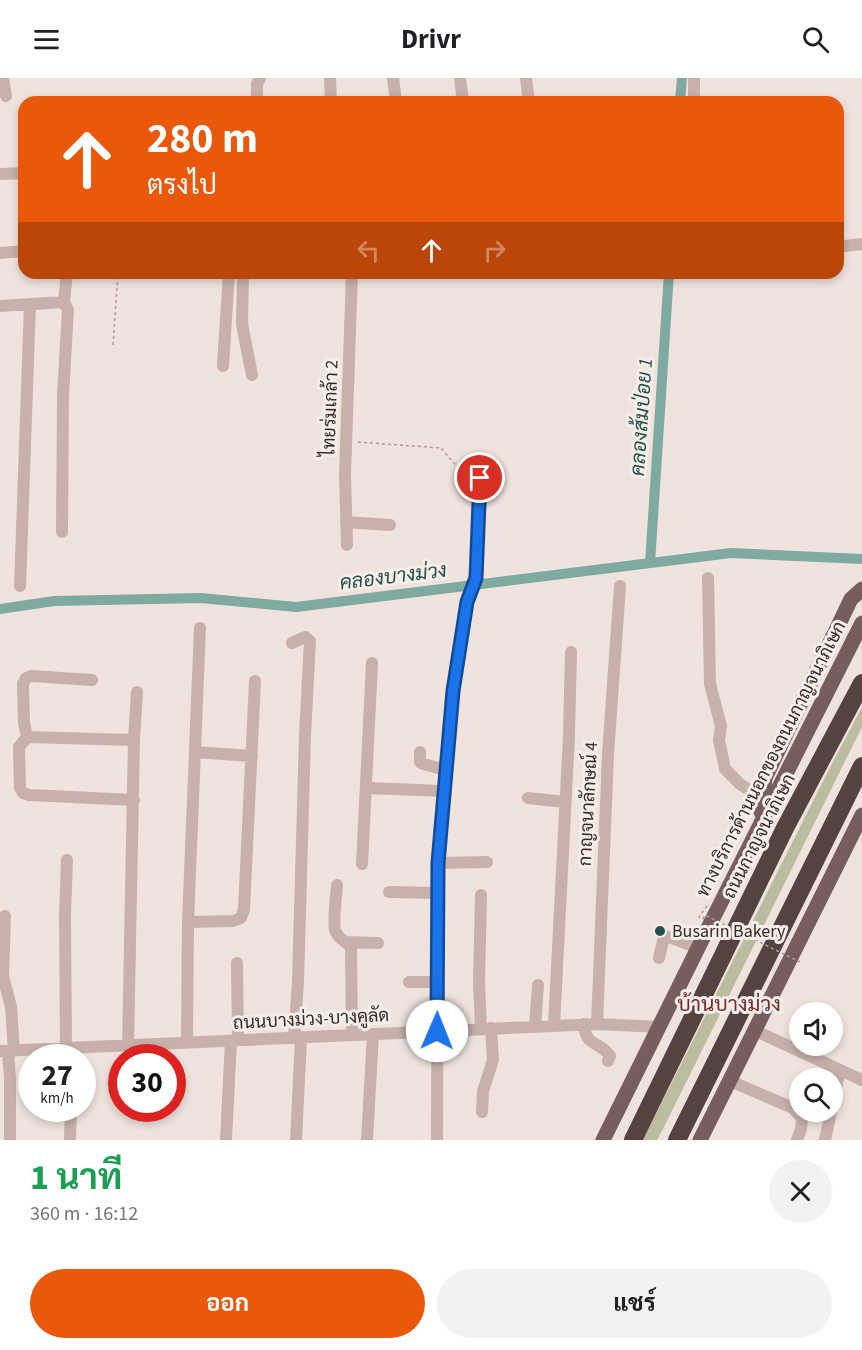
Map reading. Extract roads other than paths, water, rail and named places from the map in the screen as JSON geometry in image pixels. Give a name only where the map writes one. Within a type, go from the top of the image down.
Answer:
[{"type":"highway","name":"ถนนกาญจนาภิเษก","points":[[633,1140],[785,828],[862,683]]},
{"type":"highway","points":[[677,1140],[862,766]]},
{"type":"main road","points":[[759,827],[765,778],[851,600],[862,589]]},
{"type":"main road","name":"ทางบริการด้านนอกของถนนกาญจนาภิเษก","points":[[603,1140],[861,624]]},
{"type":"main road","points":[[700,1140],[862,815]]},
{"type":"main road","points":[[849,840],[862,829]]},
{"type":"street","points":[[3,78],[6,96]]},
{"type":"street","points":[[257,96],[257,84],[260,78]]},
{"type":"street","points":[[330,78],[332,96]]},
{"type":"street","points":[[393,78],[395,96]]},
{"type":"street","points":[[460,78],[462,96]]},
{"type":"street","points":[[526,78],[528,96]]},
{"type":"street","points":[[694,78],[694,96]]},
{"type":"street","points":[[0,174],[18,172]]},
{"type":"street","points":[[845,246],[862,244]]},
{"type":"street","points":[[0,253],[18,252]]},
{"type":"street","points":[[62,531],[63,394],[68,310],[64,302],[66,279]]},
{"type":"street","points":[[223,366],[229,279]]},
{"type":"street","points":[[243,279],[242,324],[252,375]]},
{"type":"street","name":"ไทยร่มเกล้า 2","points":[[347,545],[346,442],[351,279]]},
{"type":"street","points":[[0,306],[64,302]]},
{"type":"street","points":[[20,586],[30,304]]},
{"type":"street","points":[[437,1140],[438,863],[453,691],[467,602],[476,578],[480,478]]},
{"type":"street","points":[[346,522],[390,525]]},
{"type":"street","points":[[708,578],[710,684],[722,726],[719,740],[725,769],[740,784],[764,796]]},
{"type":"street","name":"กาญจนาลักษณ์ 4","points":[[591,1024],[620,586]]},
{"type":"street","points":[[187,1041],[188,922],[200,628]]},
{"type":"street","points":[[292,643],[305,637],[310,641],[298,970],[296,1140]]},
{"type":"street","points":[[554,1026],[571,652]]},
{"type":"street","points":[[362,864],[372,663]]},
{"type":"street","points":[[92,680],[31,676],[26,678],[23,684],[24,723],[27,737],[20,747],[20,788],[23,793],[29,795],[134,800]]},
{"type":"street","points":[[188,922],[233,921],[241,918],[244,909],[255,681]]},
{"type":"street","points":[[128,1044],[137,692]]},
{"type":"street","points":[[27,737],[134,740]]},
{"type":"street","points":[[195,752],[252,756]]},
{"type":"street","points":[[420,752],[420,762],[446,770]]},
{"type":"street","points":[[366,788],[444,791]]},
{"type":"street","points":[[528,798],[565,802]]},
{"type":"street","points":[[67,860],[65,904],[70,1044]]},
{"type":"street","points":[[438,863],[487,862]]},
{"type":"street","points":[[337,885],[335,930],[351,948],[352,1035]]},
{"type":"street","points":[[389,892],[438,893]]},
{"type":"street","points":[[481,895],[479,982],[493,1060],[483,1091],[482,1112]]},
{"type":"street","points":[[5,916],[3,976],[11,1007],[7,1051],[10,1079],[10,1140]]},
{"type":"street","points":[[659,958],[666,936],[698,948]]},
{"type":"street","points":[[347,942],[378,943]]},
{"type":"street","points":[[226,1140],[235,1040],[237,963]]},
{"type":"street","points":[[409,982],[437,982]]},
{"type":"street","points":[[535,1027],[538,985]]},
{"type":"street","points":[[591,1024],[585,1034],[588,1040],[607,1052],[608,1062]]},
{"type":"street","name":"ถนนบางม่วง-บางคูลัด","points":[[152,1044],[591,1024],[659,1027]]},
{"type":"street","points":[[756,1031],[836,1068]]},
{"type":"street","points":[[367,1140],[373,1034]]},
{"type":"street","points":[[843,1071],[862,1080]]},
{"type":"street","points":[[730,1081],[793,1108],[802,1118],[797,1140]]},
{"type":"street","points":[[70,1122],[70,1140]]},
{"type":"street","points":[[825,1140],[829,1122]]},
{"type":"waterway","name":"คลองส้มป่อย 1","points":[[680,96],[682,78]]},
{"type":"waterway","name":"คลองส้มป่อย 1","points":[[650,563],[669,279]]},
{"type":"waterway","name":"คลองบางม่วง","points":[[0,609],[54,601],[201,598],[296,607],[731,553],[862,559]]},
{"type":"place","name":"Busarin Bakery","points":[[660,931]]},
{"type":"district","name":"บ้านบางม่วง","points":[[729,1004]]}]
